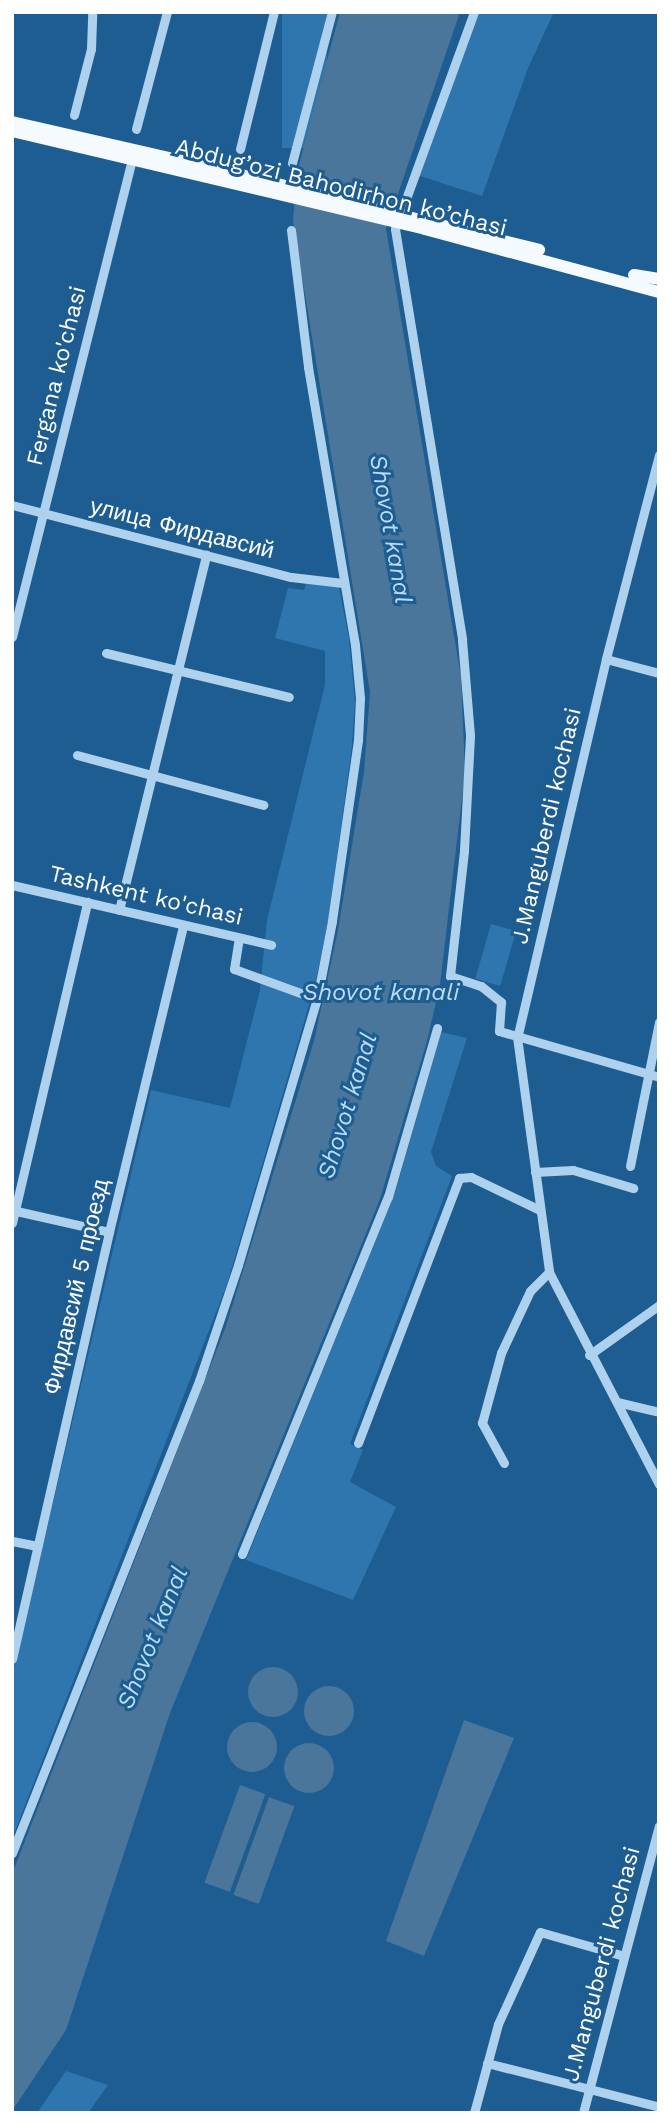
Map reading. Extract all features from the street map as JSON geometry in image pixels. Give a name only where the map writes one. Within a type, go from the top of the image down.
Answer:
[{"type":"main road","name":"Abdug’ozi Bahodirhon ko’chasi","points":[[12,121],[219,175],[648,279],[659,279]]},
{"type":"main road","name":"Abdug’ozi Bahodirhon ko’chasi","points":[[12,131],[219,175]]},
{"type":"main road","name":"Abdug’ozi Bahodirhon ko’chasi","points":[[426,224],[659,292]]},
{"type":"street","points":[[75,115],[91,49],[92,12]]},
{"type":"street","points":[[136,129],[167,12]]},
{"type":"street","points":[[240,149],[274,12]]},
{"type":"street","points":[[292,163],[332,12]]},
{"type":"street","points":[[474,12],[395,229],[462,640],[470,736],[464,851],[450,976],[481,986],[500,1002],[499,1031],[659,1077]]},
{"type":"street","name":"Fergana ko'chasi","points":[[12,637],[130,166]]},
{"type":"street","points":[[12,1853],[200,1381],[238,1265],[317,999],[332,921],[358,740],[359,698],[355,646],[308,367],[291,230]]},
{"type":"street","name":"J.Manguberdi kochasi","points":[[659,456],[606,659],[517,1037],[549,1272],[589,1355],[617,1402],[659,1484]]},
{"type":"street","name":"улица Фирдавсий","points":[[12,505],[291,577],[343,583]]},
{"type":"street","points":[[119,909],[206,555]]},
{"type":"street","points":[[106,653],[289,697]]},
{"type":"street","points":[[606,659],[659,673]]},
{"type":"street","points":[[77,755],[263,805]]},
{"type":"street","name":"Tashkent ko'chasi","points":[[12,884],[271,945]]},
{"type":"street","points":[[12,1223],[87,902]]},
{"type":"street","name":"Фирдавсий 5 проезд","points":[[12,1659],[109,1232],[183,925]]},
{"type":"street","points":[[239,938],[234,969],[317,999]]},
{"type":"street","points":[[630,1166],[646,1074],[659,1022]]},
{"type":"street","points":[[242,1554],[388,1197],[436,1028]]},
{"type":"street","points":[[535,1172],[573,1170],[633,1188]]},
{"type":"street","points":[[358,1443],[460,1178],[471,1177],[540,1210]]},
{"type":"street","points":[[14,1210],[109,1232]]},
{"type":"street","points":[[505,1463],[482,1423],[502,1353],[530,1291],[549,1272]]},
{"type":"street","points":[[589,1355],[658,1306]]},
{"type":"street","points":[[617,1402],[659,1412]]},
{"type":"street","points":[[12,1541],[38,1546]]},
{"type":"street","name":"J.Manguberdi kochasi","points":[[583,2113],[659,1826]]},
{"type":"street","points":[[474,2113],[498,2024],[540,1932],[624,1956]]},
{"type":"street","points":[[486,2063],[659,2107]]},
{"type":"shaded area","points":[[282,12],[327,12],[327,148],[282,148]]},
{"type":"shaded area","points":[[470,12],[554,12],[528,68],[482,196],[411,173]]},
{"type":"shaded area","points":[[306,583],[339,587],[349,639],[355,701],[352,746],[328,922],[316,981],[227,1284],[12,1839],[12,1676],[151,1090],[230,1108],[260,990],[267,920],[325,685],[325,651],[275,638],[288,588],[304,590]]},
{"type":"shaded area","points":[[491,924],[516,931],[500,986],[475,979]]},
{"type":"shaded area","points":[[441,1032],[467,1038],[431,1152],[436,1166],[452,1176],[350,1444],[363,1450],[350,1482],[396,1507],[353,1600],[246,1560],[396,1190]]},
{"type":"shaded area","points":[[66,2071],[108,2085],[88,2113],[37,2113]]},
{"type":"water","name":"Shovot kanali","points":[[340,12],[460,12],[386,229],[461,677],[465,772],[440,985],[427,1041],[380,1199],[170,1713],[66,2030],[12,2111],[12,1874],[226,1326],[314,1041],[338,930],[364,772],[370,692],[293,221],[297,172]]},
{"type":"water","points":[[273,1667],[290,1675],[298,1692],[290,1709],[273,1717],[256,1709],[248,1692],[256,1675]]},
{"type":"water","points":[[329,1686],[346,1694],[354,1711],[346,1728],[329,1736],[312,1728],[304,1711],[312,1694]]},
{"type":"water","points":[[464,1720],[514,1738],[424,1956],[386,1941]]},
{"type":"water","points":[[252,1722],[269,1730],[277,1747],[269,1764],[252,1772],[235,1764],[227,1747],[235,1730]]},
{"type":"water","points":[[309,1743],[326,1751],[334,1768],[326,1785],[309,1793],[292,1785],[284,1768],[292,1751]]},
{"type":"water","points":[[240,1785],[265,1794],[230,1892],[204,1883]]},
{"type":"water","points":[[269,1797],[294,1806],[259,1904],[233,1895]]},
{"type":"water label","name":"Shovot kanal","points":[[390,529]]},
{"type":"water label","name":"Shovot kanal","points":[[348,1106]]},
{"type":"water label","name":"Shovot kanal","points":[[153,1638]]}]
